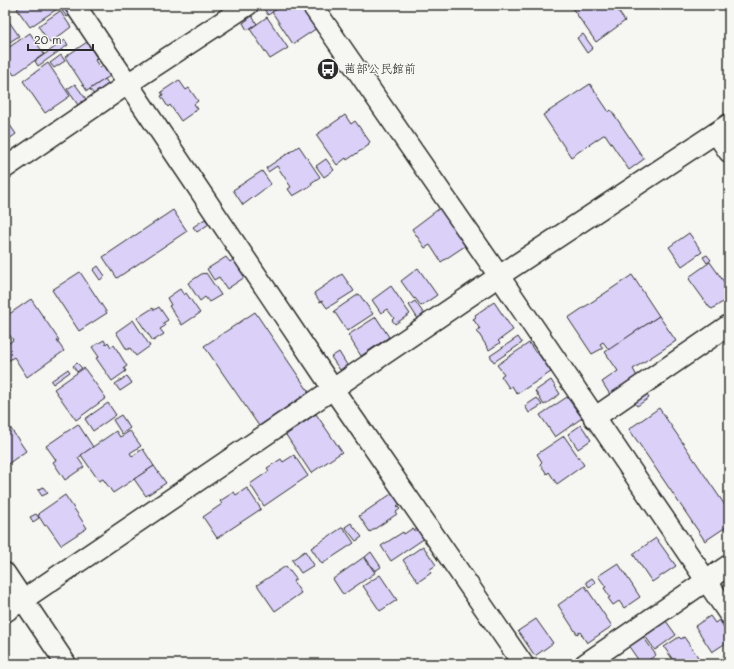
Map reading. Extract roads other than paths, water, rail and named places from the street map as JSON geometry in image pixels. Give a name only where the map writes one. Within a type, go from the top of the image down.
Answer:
[{"type":"street","points":[[75,5],[129,83],[333,389],[523,664]]},
{"type":"street","points":[[5,168],[129,83],[248,5]]},
{"type":"street","points":[[312,5],[729,614]]},
{"type":"street","points":[[5,612],[499,276],[722,128],[729,152]]},
{"type":"street","points":[[594,418],[729,325]]},
{"type":"street","points":[[585,664],[729,565]]},
{"type":"street","points":[[5,573],[66,664]]},
{"type":"place","name":"茜部公民館前","points":[[328,69]]}]
